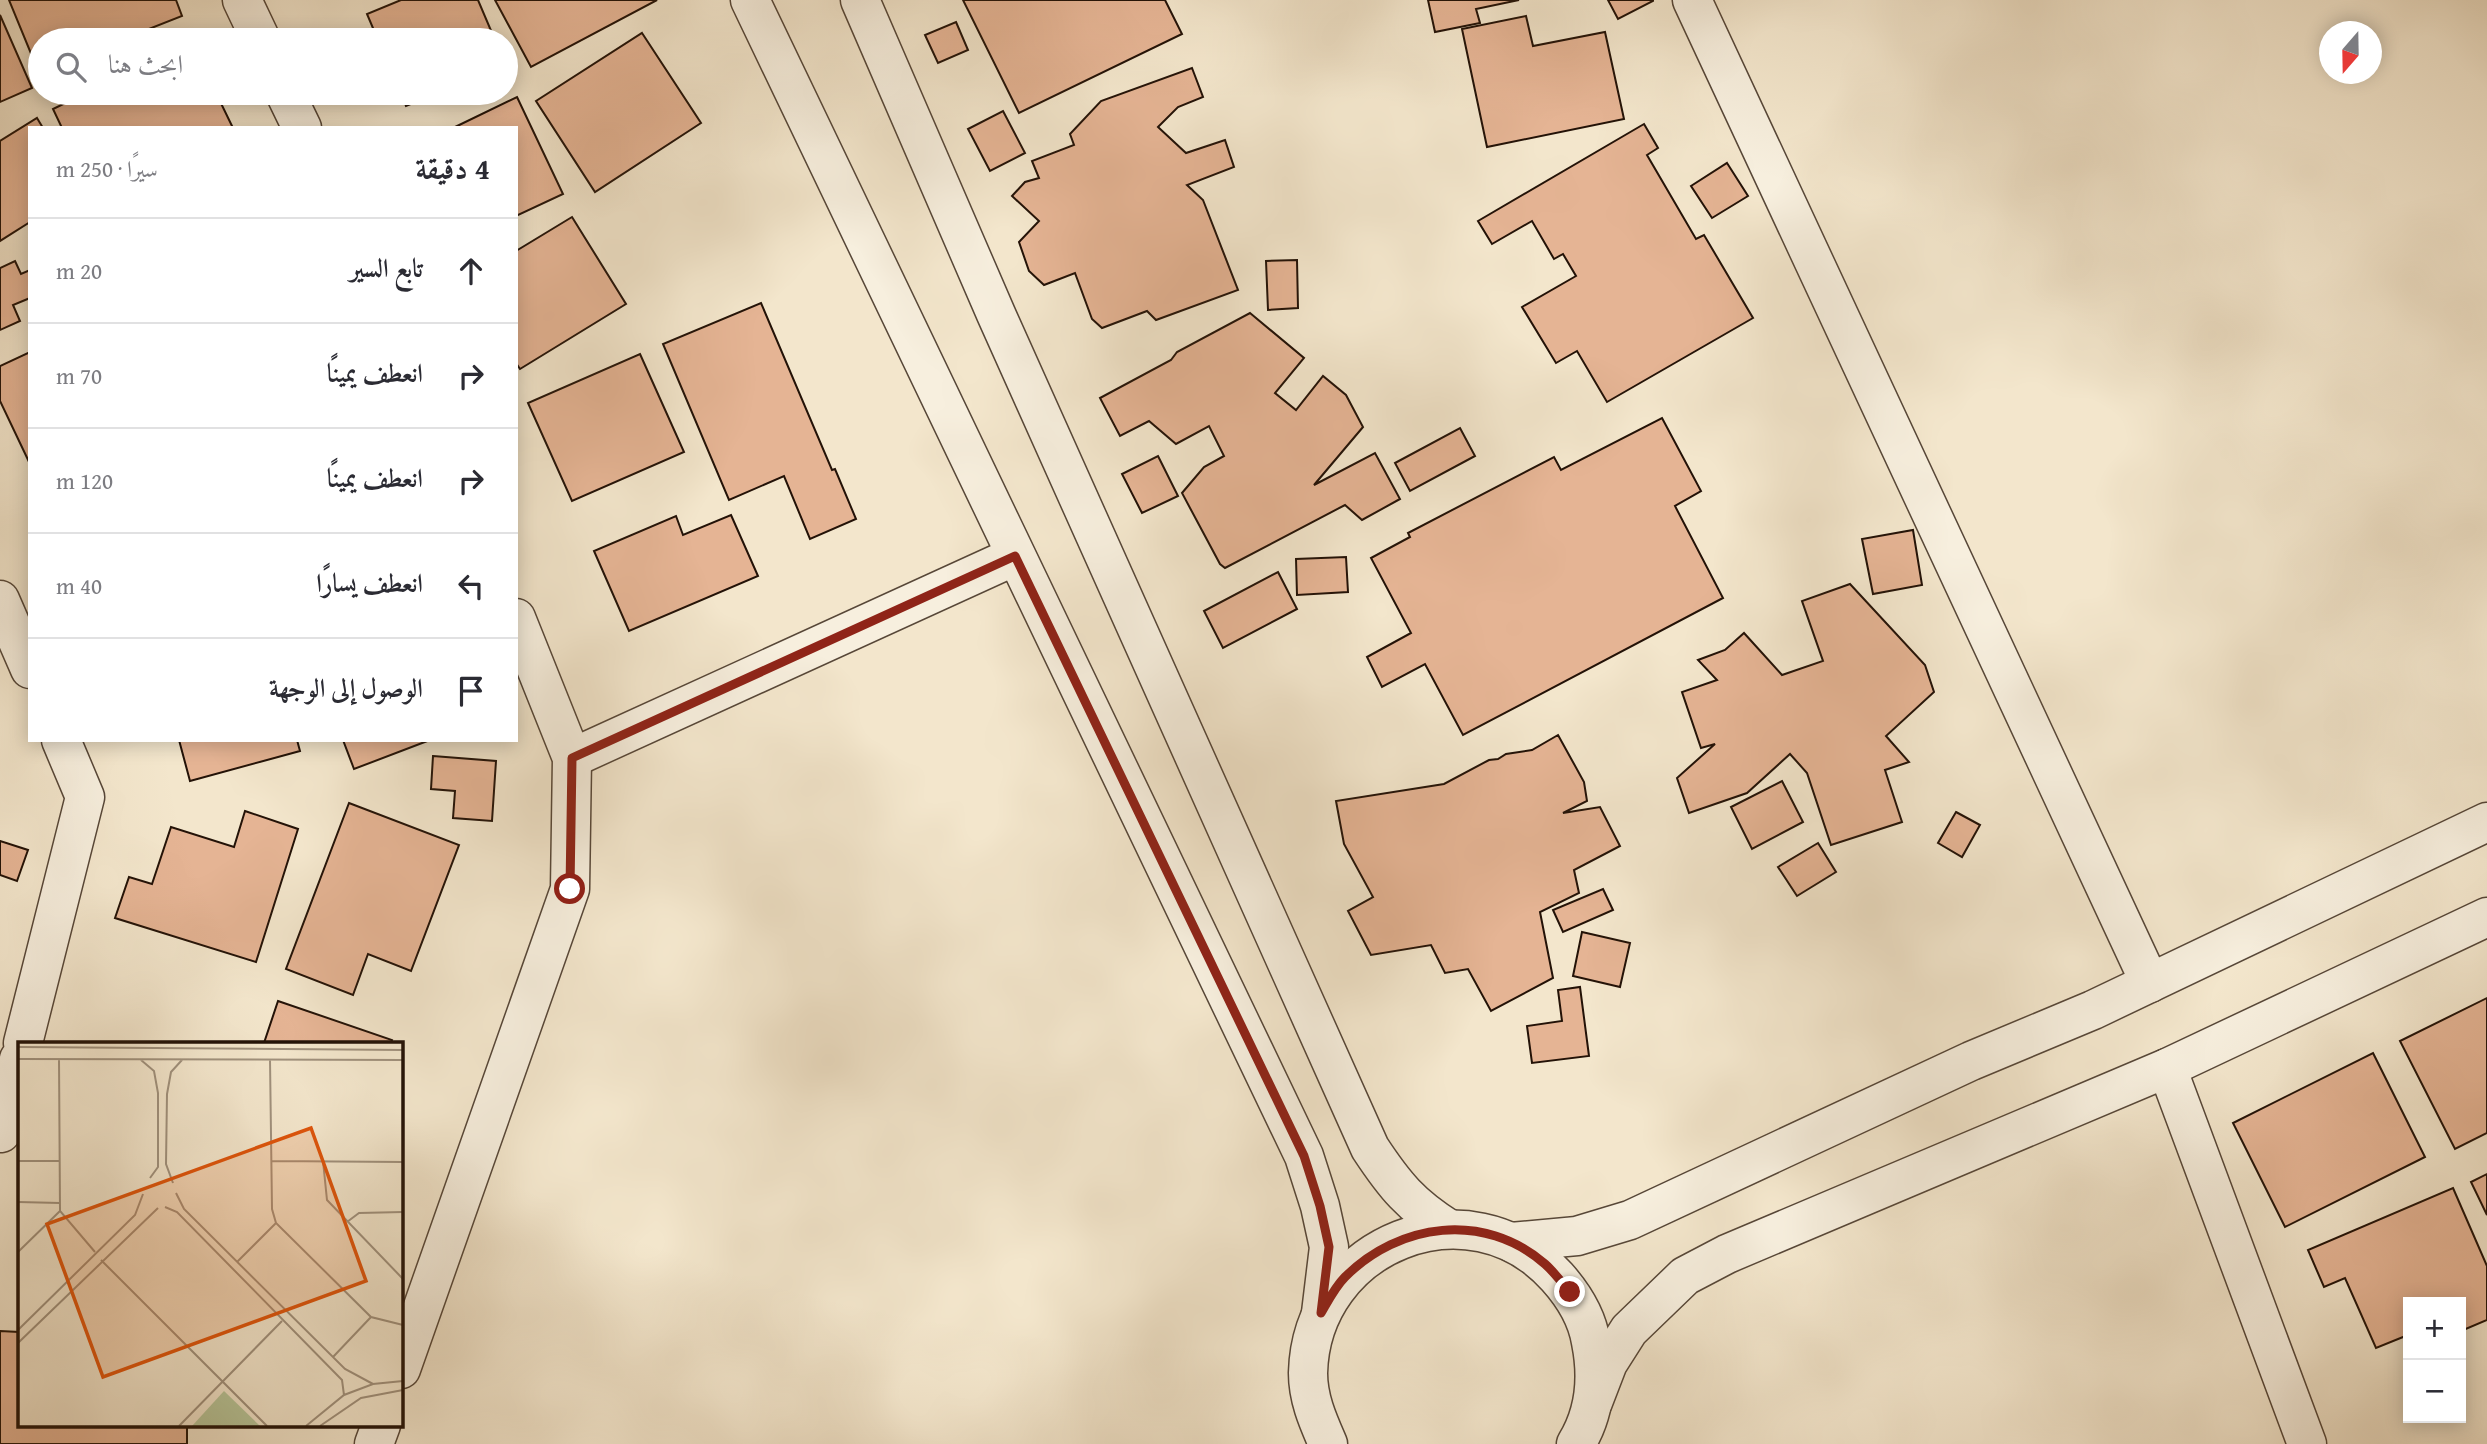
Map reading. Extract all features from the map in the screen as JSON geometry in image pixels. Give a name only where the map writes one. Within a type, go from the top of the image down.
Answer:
[{"type":"street","points":[[242,0],[255,28]]},
{"type":"street","points":[[750,0],[1304,1156],[1320,1206],[1329,1247],[1321,1313],[1311,1343],[1308,1375],[1314,1426],[1328,1444]]},
{"type":"street","points":[[860,0],[1002,327],[1370,1148],[1392,1182],[1421,1211],[1449,1229]]},
{"type":"street","points":[[1692,0],[2150,983]]},
{"type":"street","points":[[291,105],[301,126]]},
{"type":"street","points":[[572,758],[1015,556]]},
{"type":"street","points":[[0,600],[28,664]]},
{"type":"street","points":[[402,1363],[414,1288],[570,889],[572,758],[518,623]]},
{"type":"street","points":[[23,1042],[85,797],[62,742]]},
{"type":"street","points":[[1511,1242],[1577,1237],[1630,1220],[1971,1061],[2093,1010],[2487,822]]},
{"type":"street","points":[[1576,1444],[1583,1432],[1608,1363],[1629,1330],[1685,1276],[1727,1254],[2167,1068],[2487,917]]},
{"type":"street","points":[[18,1063],[0,1133],[18,1140]]},
{"type":"street","points":[[2167,1068],[2308,1444]]},
{"type":"street","points":[[1321,1313],[1342,1279],[1373,1252],[1409,1236],[1449,1229],[1481,1232],[1511,1242],[1544,1263],[1570,1292],[1588,1326],[1595,1364],[1593,1402]]},
{"type":"street","points":[[374,1444],[381,1426]]},
{"type":"building","points":[[9,0],[176,0],[182,16],[152,28],[28,28],[28,46]]},
{"type":"building","points":[[401,0],[478,0],[490,28],[373,28],[367,14]]},
{"type":"building","points":[[495,0],[657,0],[531,67],[518,43],[518,28],[510,28]]},
{"type":"building","points":[[963,0],[1165,0],[1182,34],[1019,113]]},
{"type":"building","points":[[1428,0],[1519,0],[1476,9],[1480,23],[1435,32]]},
{"type":"building","points":[[1608,0],[1653,0],[1653,1],[1618,19]]},
{"type":"building","points":[[0,15],[28,79],[28,90],[0,102]]},
{"type":"building","points":[[1526,16],[1533,46],[1605,32],[1624,119],[1487,147],[1462,29]]},
{"type":"building","points":[[956,22],[968,50],[938,63],[925,35]]},
{"type":"building","points":[[642,33],[701,123],[595,192],[536,101]]},
{"type":"building","points":[[1192,68],[1203,97],[1178,107],[1158,127],[1186,153],[1225,140],[1234,167],[1187,185],[1203,200],[1238,290],[1156,320],[1147,311],[1102,328],[1092,319],[1075,273],[1044,285],[1029,271],[1019,242],[1039,221],[1012,196],[1025,182],[1039,178],[1032,161],[1074,145],[1070,134],[1101,101]]},
{"type":"building","points":[[518,99],[563,194],[518,215],[518,126],[457,126],[500,105],[518,105]]},
{"type":"building","points":[[61,105],[222,105],[232,126],[61,126],[53,109]]},
{"type":"building","points":[[1003,111],[1025,153],[990,171],[968,129]]},
{"type":"building","points":[[37,118],[42,126],[28,126],[28,223],[0,241],[0,141]]},
{"type":"building","points":[[1644,124],[1658,148],[1647,155],[1696,239],[1704,235],[1753,318],[1607,402],[1577,351],[1556,363],[1522,307],[1576,276],[1563,254],[1554,259],[1532,221],[1492,244],[1478,221]]},
{"type":"building","points":[[1727,163],[1748,196],[1712,218],[1691,186]]},
{"type":"building","points":[[572,217],[626,304],[520,369],[518,250]]},
{"type":"building","points":[[1297,260],[1298,308],[1268,310],[1266,261]]},
{"type":"building","points":[[15,261],[21,274],[28,271],[28,299],[13,305],[20,321],[0,330],[0,268]]},
{"type":"building","points":[[761,303],[832,470],[835,469],[856,519],[810,539],[784,476],[729,500],[663,344]]},
{"type":"building","points":[[1250,313],[1304,358],[1275,393],[1296,410],[1323,376],[1346,395],[1363,427],[1314,485],[1375,453],[1400,499],[1362,520],[1345,505],[1225,568],[1220,564],[1182,493],[1204,467],[1224,456],[1209,426],[1176,444],[1149,421],[1120,436],[1100,398]]},
{"type":"building","points":[[28,353],[28,460],[0,401],[0,366]]},
{"type":"building","points":[[640,354],[684,452],[572,501],[528,403]]},
{"type":"building","points":[[1662,418],[1701,491],[1675,506],[1723,598],[1463,735],[1425,664],[1382,687],[1367,657],[1411,633],[1371,558],[1410,537],[1408,533],[1554,457],[1561,470]]},
{"type":"building","points":[[1460,428],[1475,456],[1410,491],[1395,463]]},
{"type":"building","points":[[1158,456],[1178,496],[1142,513],[1122,474]]},
{"type":"building","points":[[731,515],[758,576],[629,631],[594,551],[676,516],[683,535]]},
{"type":"building","points":[[1913,530],[1922,585],[1873,594],[1862,539]]},
{"type":"building","points":[[1346,557],[1348,592],[1297,595],[1296,559]]},
{"type":"building","points":[[1278,572],[1297,609],[1223,648],[1204,611]]},
{"type":"building","points":[[1850,584],[1925,665],[1934,692],[1886,736],[1909,762],[1885,770],[1902,822],[1831,845],[1807,773],[1790,754],[1747,793],[1689,813],[1677,778],[1715,744],[1701,748],[1682,692],[1717,680],[1698,660],[1725,650],[1744,633],[1782,675],[1823,661],[1802,601]]},
{"type":"building","points":[[1558,735],[1584,782],[1587,801],[1563,813],[1600,807],[1620,846],[1574,870],[1579,893],[1540,912],[1553,978],[1491,1011],[1468,969],[1445,973],[1431,945],[1371,955],[1348,911],[1373,897],[1344,844],[1336,801],[1444,784],[1489,760],[1532,750]]},
{"type":"building","points":[[180,742],[298,742],[300,751],[190,781]]},
{"type":"building","points":[[344,742],[425,742],[354,769]]},
{"type":"building","points":[[433,756],[496,761],[492,821],[453,818],[455,791],[431,789]]},
{"type":"building","points":[[1782,781],[1803,822],[1752,849],[1731,807]]},
{"type":"building","points":[[349,803],[459,845],[411,971],[368,954],[353,995],[286,969]]},
{"type":"building","points":[[245,811],[298,829],[256,962],[115,918],[129,877],[152,884],[171,827],[234,847]]},
{"type":"building","points":[[1956,812],[1980,825],[1962,857],[1938,843]]},
{"type":"building","points":[[0,841],[28,850],[17,881],[0,875]]},
{"type":"building","points":[[1818,843],[1836,872],[1797,896],[1778,867]]},
{"type":"building","points":[[1603,889],[1613,910],[1563,932],[1553,910]]},
{"type":"building","points":[[1582,932],[1630,943],[1620,987],[1573,976]]},
{"type":"building","points":[[1580,987],[1589,1056],[1532,1063],[1527,1026],[1562,1021],[1558,990]]},
{"type":"building","points":[[2487,998],[2487,1133],[2455,1149],[2400,1041]]},
{"type":"building","points":[[278,1001],[392,1040],[391,1042],[264,1042]]},
{"type":"building","points":[[2373,1053],[2425,1157],[2285,1227],[2233,1123]]},
{"type":"building","points":[[2487,1174],[2487,1215],[2471,1182]]},
{"type":"building","points":[[2453,1188],[2487,1266],[2487,1320],[2466,1329],[2466,1297],[2403,1297],[2403,1337],[2376,1348],[2345,1278],[2324,1287],[2308,1250]]},
{"type":"building","points":[[0,1331],[18,1332],[18,1426],[187,1426],[187,1444],[0,1444]]},
{"type":"route","points":[[570,889],[572,758],[1015,556],[1304,1156],[1320,1206],[1329,1247],[1321,1313],[1342,1279],[1373,1252],[1409,1236],[1449,1229],[1481,1232],[1511,1242],[1544,1263],[1570,1292]]}]
